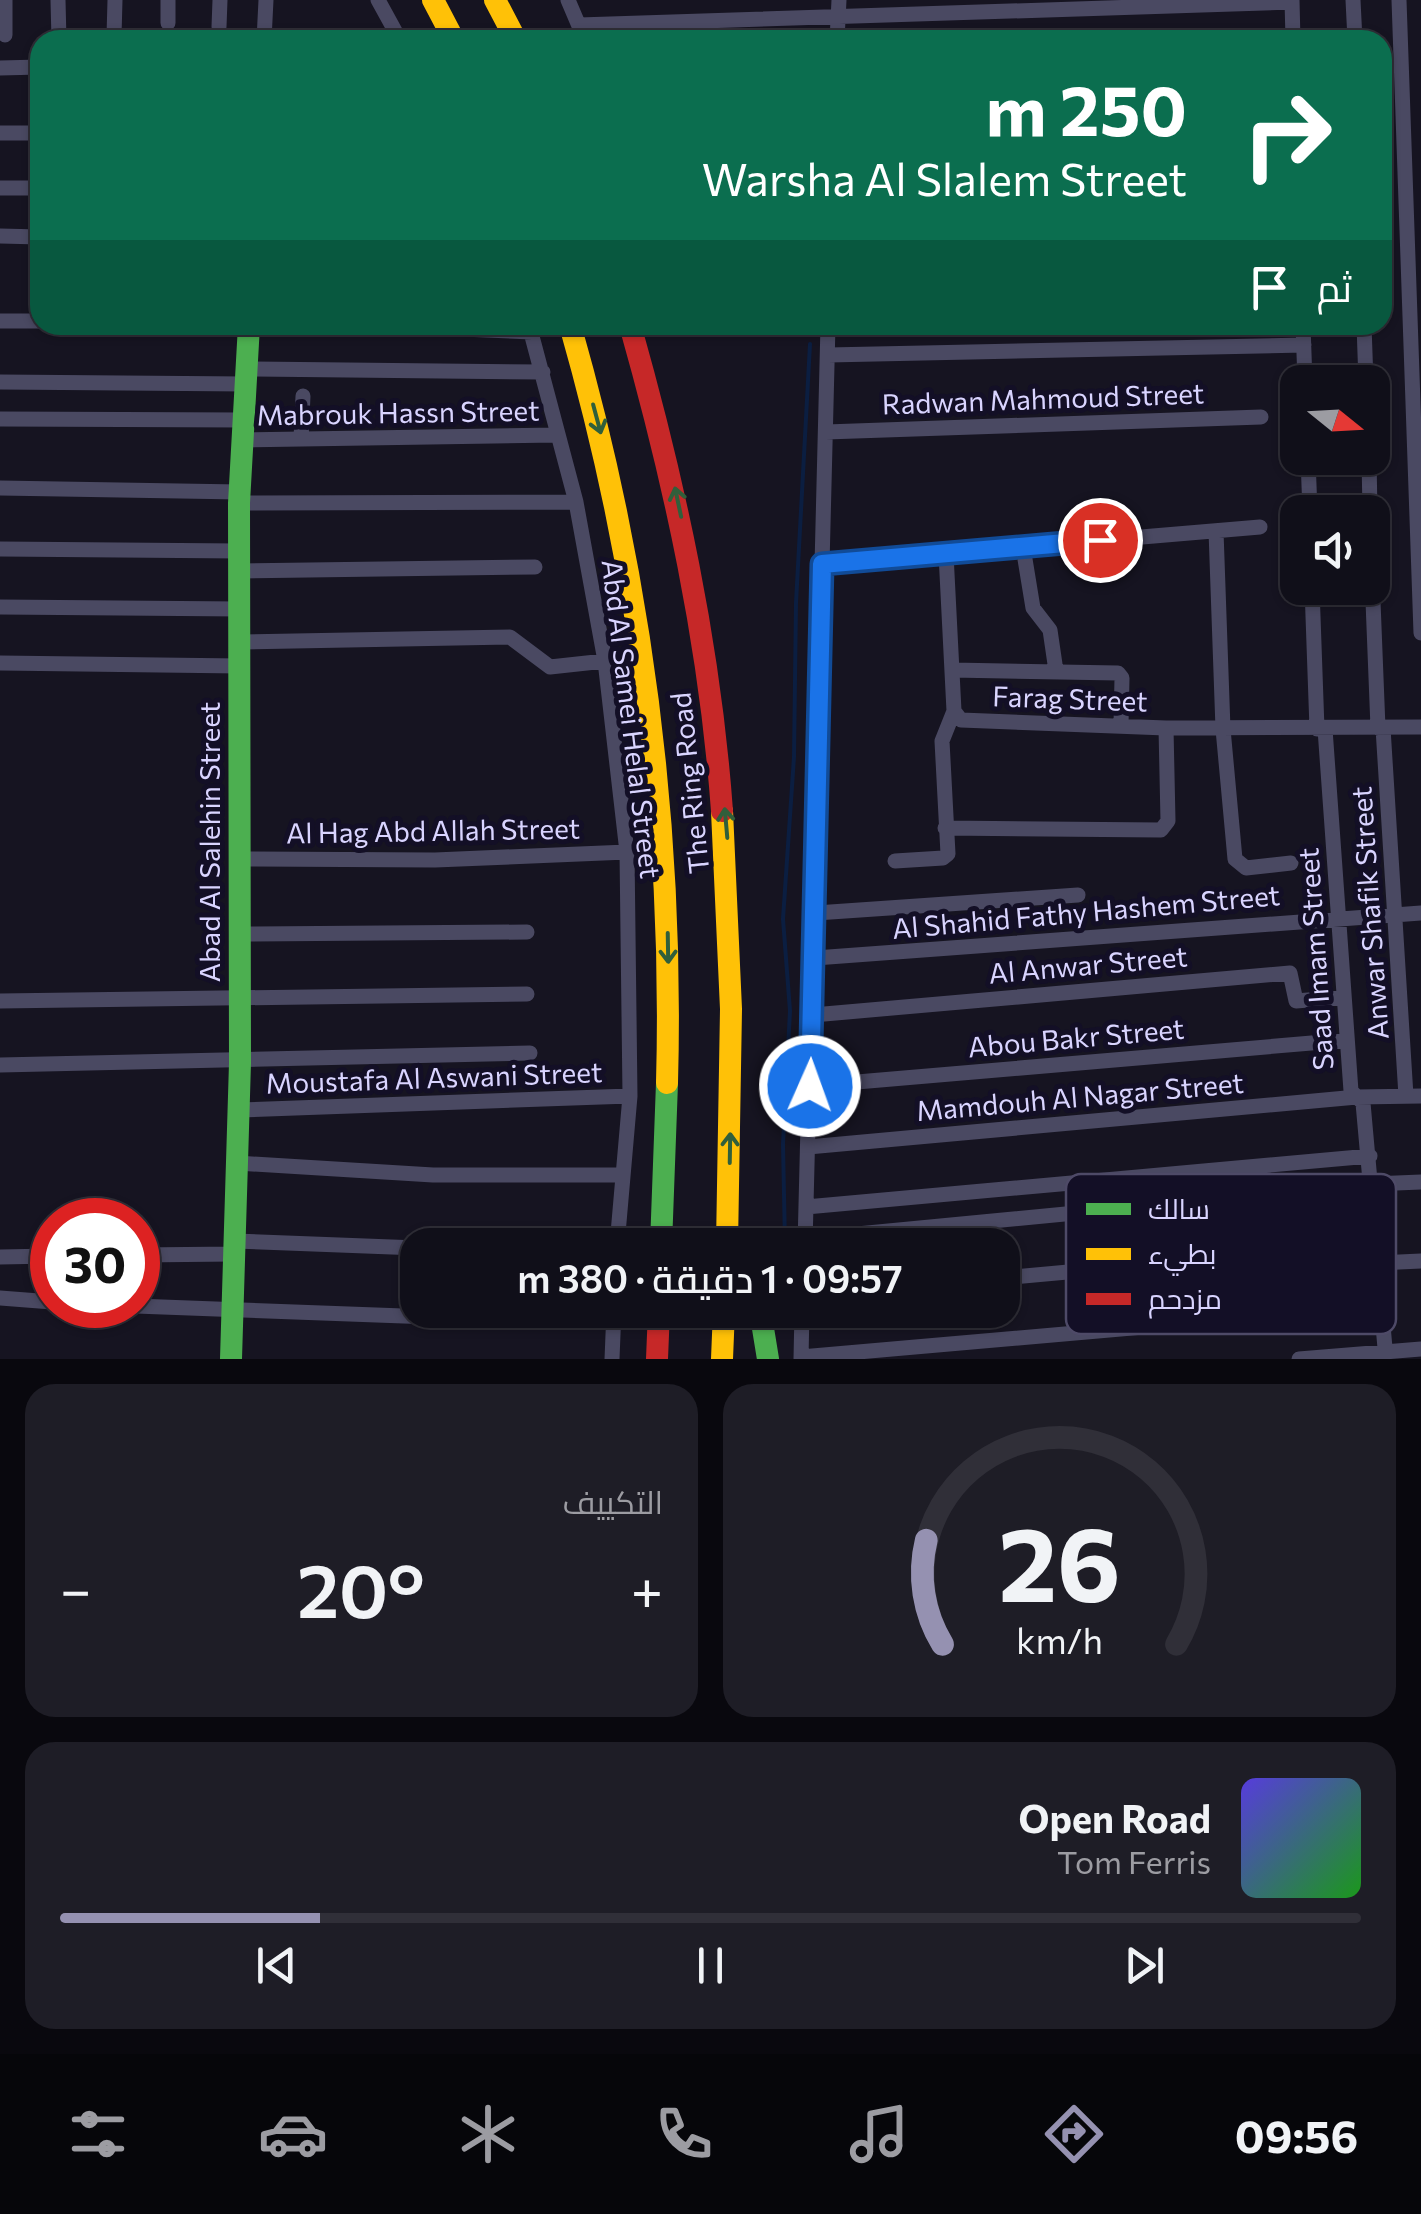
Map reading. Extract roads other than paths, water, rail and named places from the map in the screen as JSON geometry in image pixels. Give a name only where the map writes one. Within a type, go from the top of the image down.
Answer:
[{"type":"main road","points":[[433,0],[449,30]]},
{"type":"main road","points":[[495,0],[511,30]]},
{"type":"main road","name":"Abad Al Salehin Street","points":[[231,1359],[240,1063],[240,498],[248,335]]},
{"type":"main road","name":"The Ring Road","points":[[573,335],[622,524],[656,747],[668,982],[661,1228]]},
{"type":"main road","name":"The Ring Road","points":[[633,335],[671,468],[696,589],[717,727],[730,868],[728,1228]]},
{"type":"main road","points":[[730,1184],[742,1228]]},
{"type":"main road","points":[[658,1359],[659,1328]]},
{"type":"main road","points":[[722,1359],[723,1328]]},
{"type":"main road","points":[[763,1328],[768,1359]]},
{"type":"street","points":[[4,35],[5,0]]},
{"type":"street","points":[[58,0],[59,30]]},
{"type":"street","points":[[114,30],[115,0]]},
{"type":"street","points":[[168,0],[168,23]]},
{"type":"street","points":[[219,27],[220,0]]},
{"type":"street","points":[[264,30],[266,0]]},
{"type":"street","points":[[378,0],[394,30]]},
{"type":"street","points":[[568,0],[581,30]]},
{"type":"street","points":[[1353,0],[1354,30]]},
{"type":"street","points":[[1399,0],[1421,633]]},
{"type":"street","points":[[603,30],[839,8],[1292,1],[1293,30]]},
{"type":"street","points":[[0,68],[30,67]]},
{"type":"street","points":[[0,133],[30,132]]},
{"type":"street","points":[[0,188],[30,188]]},
{"type":"street","points":[[0,236],[30,236]]},
{"type":"street","points":[[0,321],[30,321]]},
{"type":"street","name":"Abd Al Samei Helal Street","points":[[532,335],[555,435],[576,502],[604,661],[628,852],[630,1096],[618,1228]]},
{"type":"street","points":[[805,1228],[828,335]]},
{"type":"street","points":[[1304,335],[1305,365]]},
{"type":"street","points":[[1364,335],[1365,365]]},
{"type":"street","points":[[828,355],[1304,345]]},
{"type":"street","points":[[0,382],[543,372]]},
{"type":"street","points":[[301,439],[302,396]]},
{"type":"street","name":"Radwan Mahmoud Street","points":[[826,432],[1261,417]]},
{"type":"street","name":"Mabrouk Hassn Street","points":[[0,419],[243,430],[301,439],[555,435]]},
{"type":"street","points":[[0,488],[240,498],[576,502]]},
{"type":"street","points":[[822,564],[1260,527]]},
{"type":"street","points":[[1216,531],[1223,729],[1237,864],[1246,868],[1290,864]]},
{"type":"street","points":[[1023,547],[1033,608],[1050,630],[1056,671]]},
{"type":"street","points":[[0,548],[239,561],[534,567]]},
{"type":"street","name":"Farag Street","points":[[946,554],[954,711],[967,721],[1223,729],[1421,727]]},
{"type":"street","name":"Saad Imam Street","points":[[1313,605],[1351,1091],[1364,1103],[1371,1174]]},
{"type":"street","name":"Anwar Shafik Street","points":[[1374,605],[1395,914],[1414,1096]]},
{"type":"street","points":[[0,607],[240,609]]},
{"type":"street","points":[[0,663],[510,638],[521,641],[550,666],[604,661]]},
{"type":"street","points":[[952,670],[1120,674],[1120,725]]},
{"type":"street","points":[[895,861],[946,856],[942,741],[954,711]]},
{"type":"street","points":[[945,828],[1161,830],[1168,820],[1166,728]]},
{"type":"street","name":"Al Hag Abd Allah Street","points":[[240,859],[435,860],[628,852]]},
{"type":"street","points":[[816,912],[1078,895]]},
{"type":"street","name":"Al Shahid Fathy Hashem Street","points":[[815,958],[1421,913]]},
{"type":"street","points":[[240,934],[527,932]]},
{"type":"street","name":"Al Anwar Street","points":[[813,1015],[1290,973],[1298,1002],[1344,997]]},
{"type":"street","points":[[0,1001],[527,994]]},
{"type":"street","name":"Abou Bakr Street","points":[[810,1086],[1347,1040]]},
{"type":"street","points":[[0,1065],[530,1054]]},
{"type":"street","name":"Moustafa Al Aswani Street","points":[[239,1110],[630,1096]]},
{"type":"street","name":"Mamdouh Al Nagar Street","points":[[808,1148],[1357,1097],[1414,1096]]},
{"type":"street","points":[[1171,1174],[1370,1156]]},
{"type":"street","points":[[237,1164],[432,1175],[622,1175]]},
{"type":"street","points":[[1396,1183],[1421,1182]]},
{"type":"street","points":[[806,1207],[1066,1183]]},
{"type":"street","points":[[945,1228],[1066,1216]]},
{"type":"street","points":[[160,1253],[234,1248],[400,1248]]},
{"type":"street","points":[[0,1256],[30,1256]]},
{"type":"street","points":[[1396,1263],[1421,1262]]},
{"type":"street","points":[[1020,1276],[1066,1272]]},
{"type":"street","points":[[0,1298],[30,1300]]},
{"type":"street","points":[[160,1308],[400,1313]]},
{"type":"street","points":[[612,1359],[613,1328]]},
{"type":"street","points":[[802,1328],[801,1358],[1070,1334]]},
{"type":"street","points":[[1299,1359],[1421,1350]]},
{"type":"waterway","points":[[785,1228],[783,1144],[790,1011],[783,919],[794,757],[796,603],[810,344]]}]
